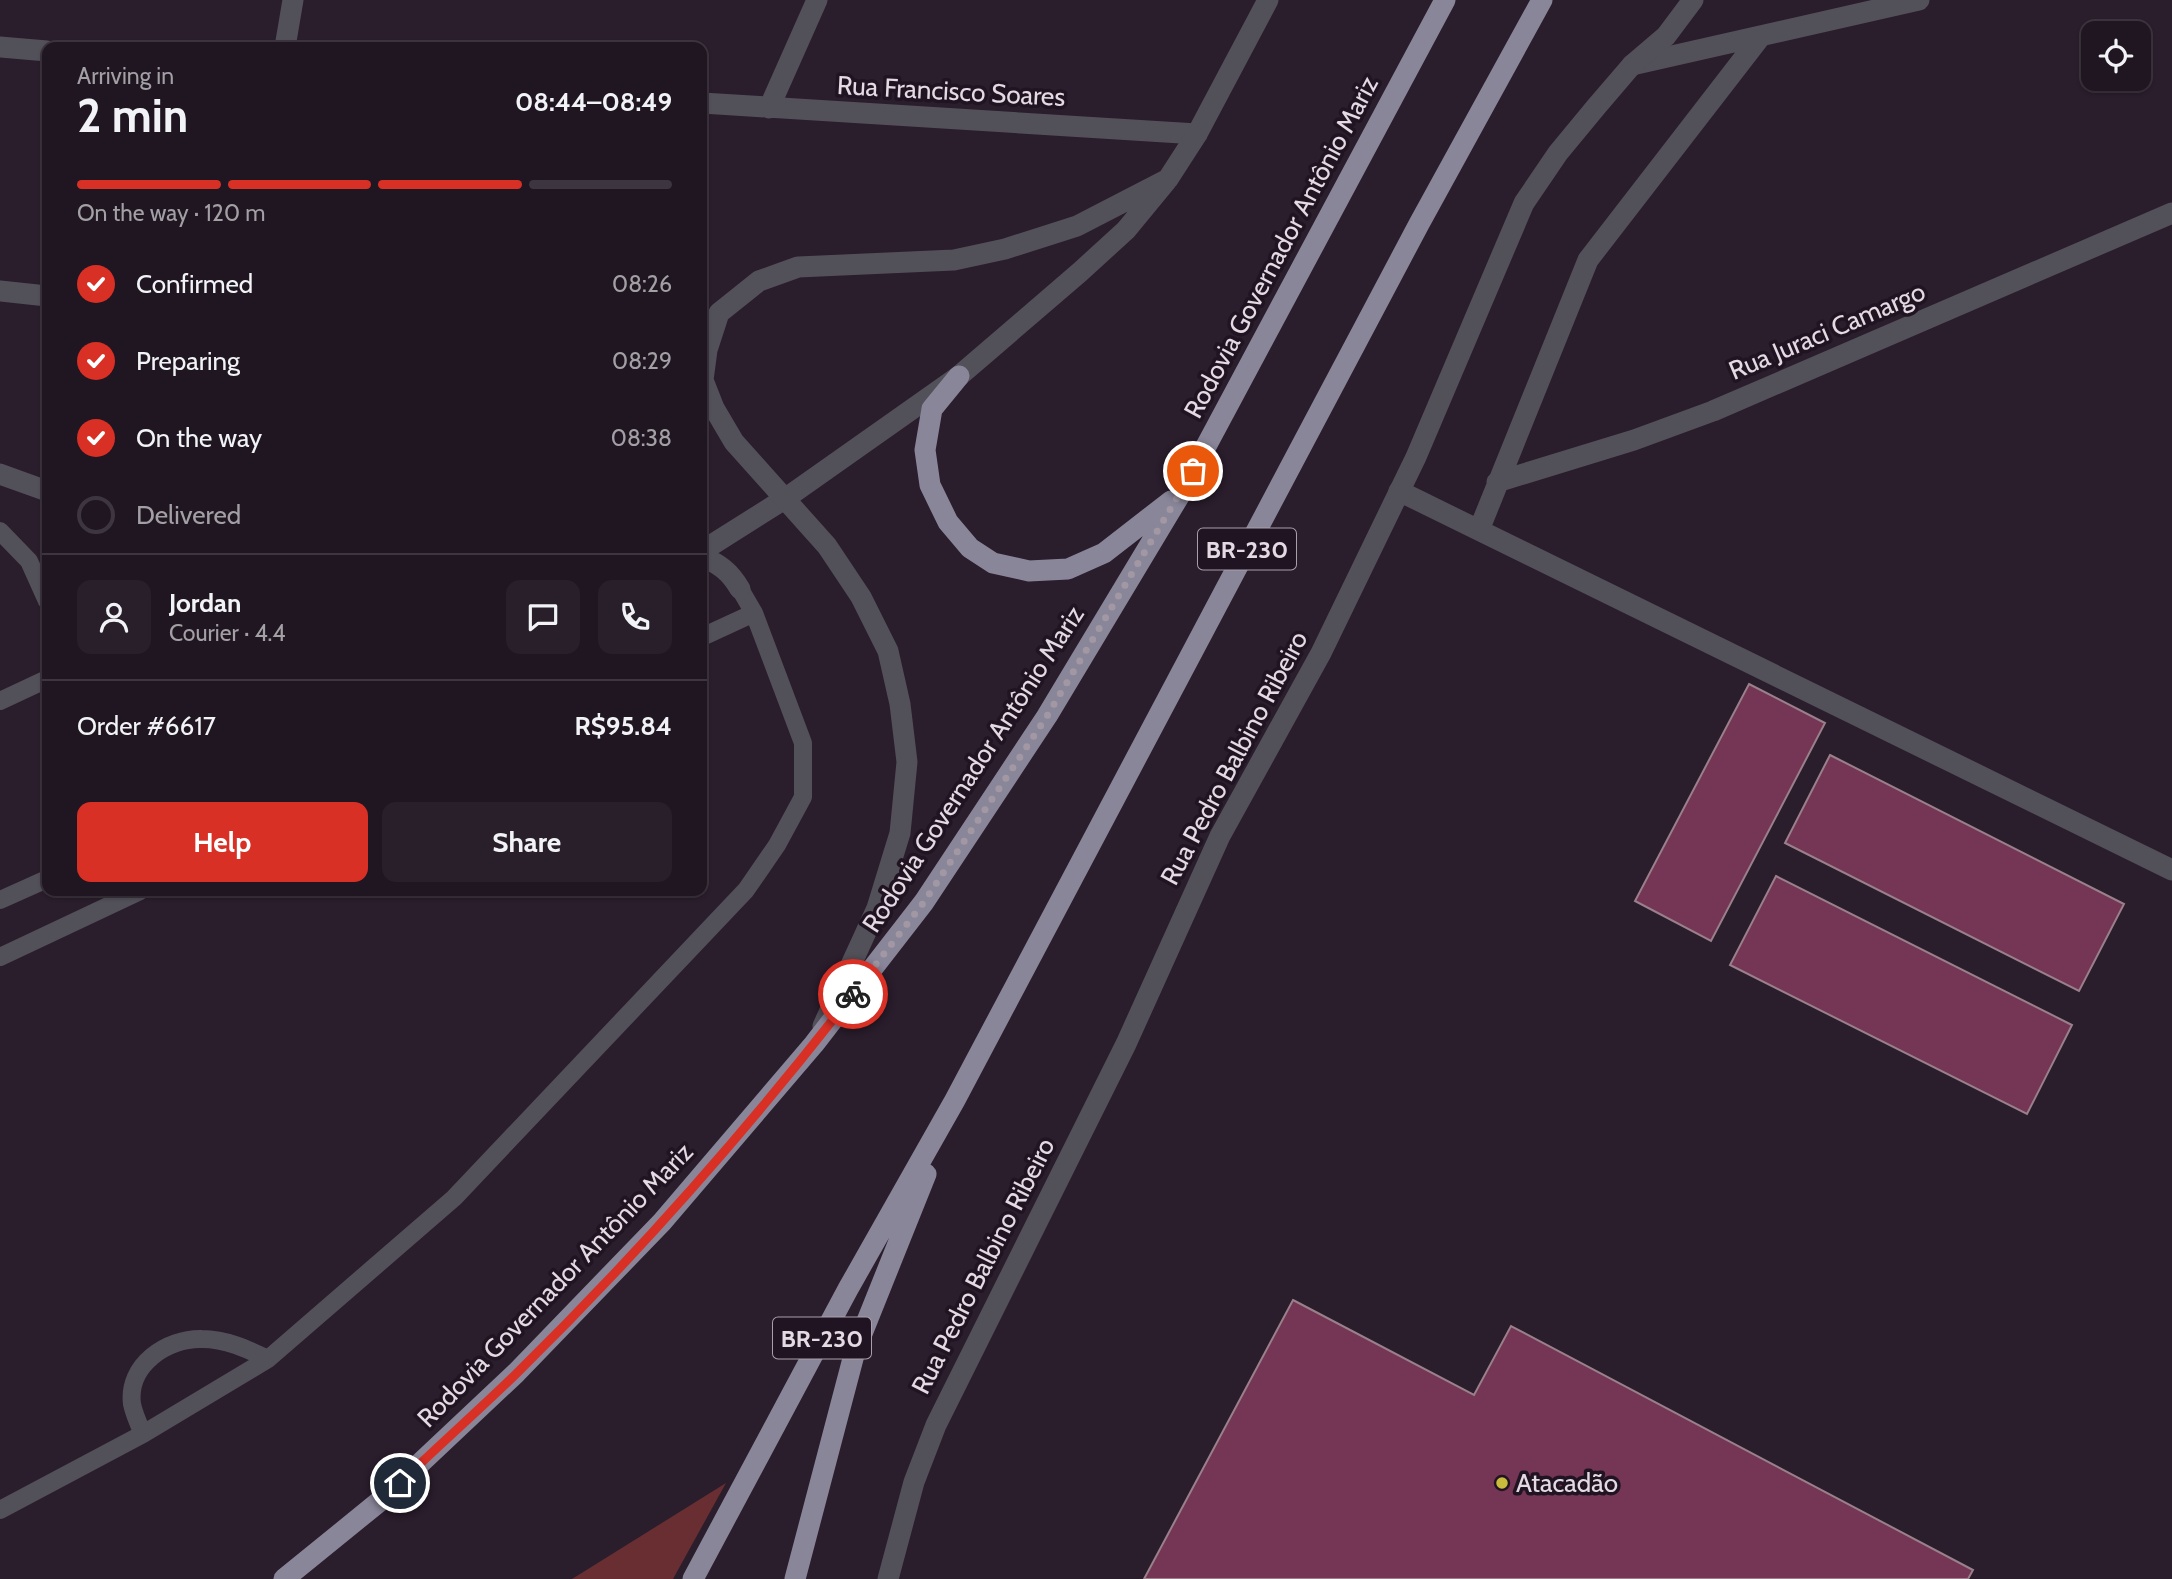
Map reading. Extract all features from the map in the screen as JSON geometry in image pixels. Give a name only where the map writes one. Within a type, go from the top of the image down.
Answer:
[{"type":"highway","name":"Rodovia Governador Antônio Mariz","points":[[284,1579],[380,1501],[516,1373],[662,1222],[814,1044],[924,902],[1047,716],[1181,494],[1445,0]]},
{"type":"highway","name":"BR-230","points":[[693,1579],[848,1289],[955,1100],[1413,237],[1542,0]]},
{"type":"highway","points":[[959,376],[932,409],[925,450],[930,485],[948,522],[970,548],[993,563],[1029,571],[1068,569],[1104,553],[1181,494]]},
{"type":"highway","points":[[795,1579],[855,1351],[955,1100]]},
{"type":"street","points":[[286,42],[293,0]]},
{"type":"street","points":[[769,108],[817,0]]},
{"type":"street","points":[[707,548],[786,498],[959,376],[1126,230],[1168,179],[1198,134],[1269,0]]},
{"type":"street","name":"Rua Pedro Balbino Ribeiro","points":[[888,1579],[914,1482],[936,1425],[1126,1044],[1220,836],[1321,653],[1440,401],[1524,204],[1558,153],[1632,65],[1665,36],[1693,0]]},
{"type":"street","points":[[1632,65],[1914,1]]},
{"type":"street","points":[[1479,530],[1588,260],[1761,36]]},
{"type":"street","points":[[0,47],[42,51]]},
{"type":"street","name":"Rua Francisco Soares","points":[[707,103],[1198,134]]},
{"type":"street","points":[[707,345],[719,313],[759,281],[798,267],[954,260],[1005,249],[1077,226],[1168,179]]},
{"type":"street","name":"Rua Juraci Camargo","points":[[1497,482],[1633,440],[1713,411],[2172,213]]},
{"type":"street","points":[[0,291],[42,295]]},
{"type":"street","points":[[707,390],[734,442],[827,546],[854,587],[888,652],[900,704],[907,762],[901,834],[877,908],[814,1044]]},
{"type":"street","points":[[0,474],[42,489]]},
{"type":"street","points":[[1399,491],[2172,870]]},
{"type":"street","points":[[707,559],[718,563],[732,575],[740,589]]},
{"type":"lane","points":[[0,531],[29,561],[42,590]]},
{"type":"lane","points":[[0,1510],[143,1434],[268,1359],[454,1198],[738,898],[777,845],[803,797],[803,743],[754,613],[740,589]]},
{"type":"lane","points":[[707,634],[754,613]]},
{"type":"lane","points":[[0,702],[42,681]]},
{"type":"lane","points":[[0,900],[42,881]]},
{"type":"lane","points":[[0,957],[129,896]]},
{"type":"lane","points":[[143,1434],[132,1402],[135,1382],[142,1364],[171,1344],[201,1339],[237,1344],[268,1359]]},
{"type":"shaded area","points":[[726,1483],[673,1579],[572,1579]]},
{"type":"building","points":[[1749,684],[1825,723],[1711,941],[1635,901]]},
{"type":"building","points":[[1830,755],[2124,904],[2079,991],[1785,843]]},
{"type":"building","points":[[1776,876],[2072,1025],[2027,1114],[1730,965]]},
{"type":"building","name":"Atacadão","points":[[1293,1300],[1474,1395],[1511,1326],[1973,1570],[1968,1579],[1144,1579]]},
{"type":"way so far","points":[[853,994],[924,902],[1047,716],[1193,471]]},
{"type":"place","name":"Atacadão","points":[[1502,1483]]},
{"type":"route","points":[[400,1483],[516,1373],[662,1222],[814,1044],[853,994]]}]
